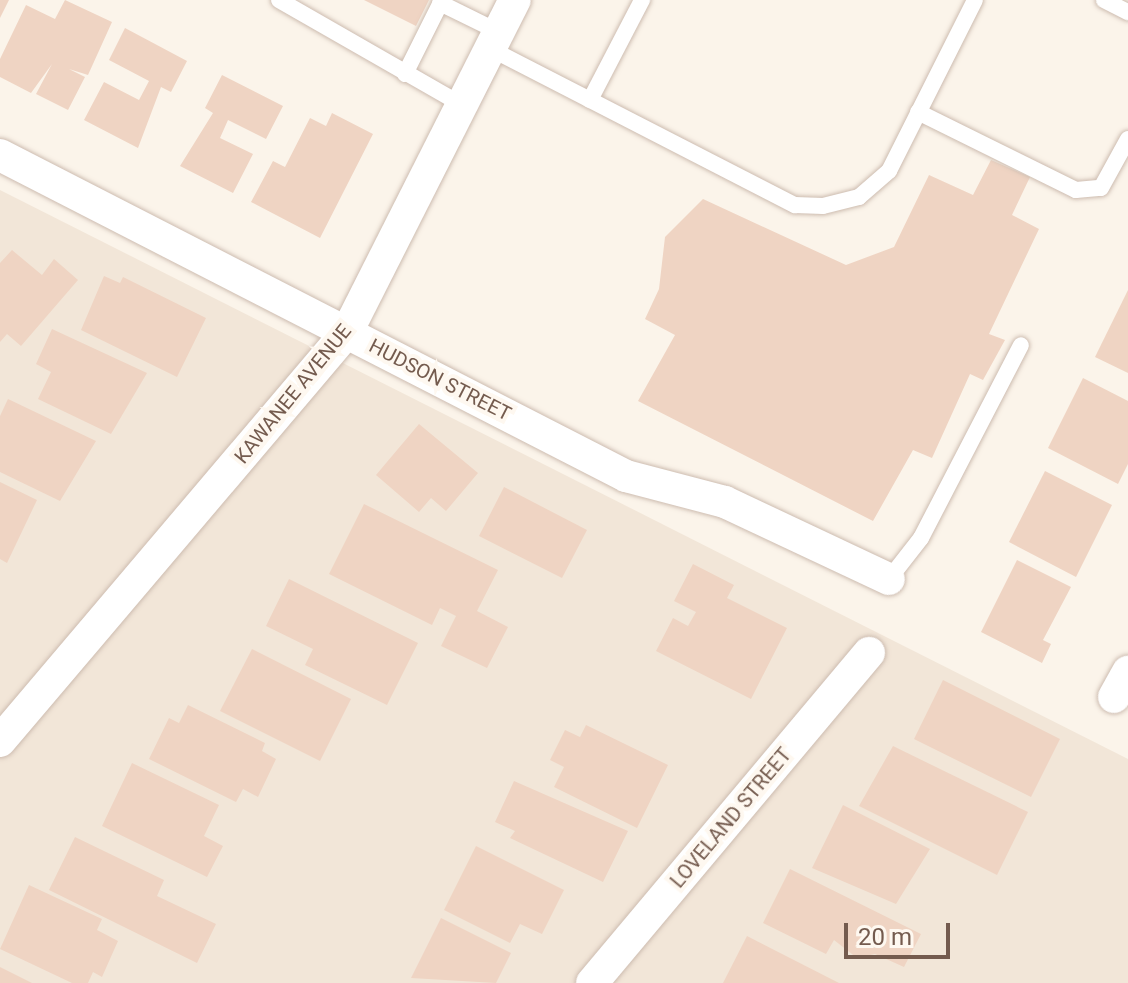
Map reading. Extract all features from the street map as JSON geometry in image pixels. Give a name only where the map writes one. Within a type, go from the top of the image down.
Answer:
[{"type":"street","name":"KAWANEE AVENUE","points":[[0,741],[347,332],[515,0]]},
{"type":"street","name":"HUDSON STREET","points":[[0,155],[626,476],[725,502],[889,579]]},
{"type":"street","name":"LOVELAND STREET","points":[[592,983],[869,653]]},
{"type":"lane","points":[[279,0],[462,105]]},
{"type":"lane","points":[[590,100],[642,0]]},
{"type":"lane","points":[[405,74],[441,2],[590,100],[795,205],[859,197],[889,171],[975,0]]},
{"type":"lane","points":[[1104,0],[1128,12]]},
{"type":"lane","points":[[918,112],[1076,190],[1101,188],[1128,139]]},
{"type":"lane","points":[[889,579],[921,538],[1021,345]]},
{"type":"shaded area","points":[[0,190],[1128,759],[1128,983],[0,983]]},
{"type":"building","points":[[0,0],[9,0],[0,18]]},
{"type":"building","points":[[65,0],[112,22],[88,75],[69,69],[85,77],[68,110],[36,94],[52,64],[31,93],[0,77],[0,59],[26,5],[55,19]]},
{"type":"building","points":[[364,0],[429,0],[416,26]]},
{"type":"building","points":[[125,28],[187,61],[171,92],[161,87],[138,148],[84,120],[104,82],[139,100],[149,81],[109,60]]},
{"type":"building","points":[[222,75],[283,106],[266,139],[228,120],[220,138],[253,154],[233,193],[180,166],[213,113],[205,108]]},
{"type":"building","points":[[332,113],[373,134],[320,238],[251,202],[273,161],[285,167],[310,118],[326,126]]},
{"type":"building","points":[[991,160],[1030,177],[1012,215],[1039,229],[989,334],[1005,340],[983,380],[970,374],[932,458],[913,450],[873,521],[638,401],[675,335],[645,319],[659,289],[665,237],[703,199],[846,265],[894,247],[929,175],[973,195]]},
{"type":"building","points":[[12,250],[42,275],[54,259],[78,280],[21,346],[7,334],[0,342],[0,263]]},
{"type":"building","points":[[104,276],[120,283],[123,277],[206,318],[177,377],[81,330]]},
{"type":"building","points":[[1128,290],[1128,373],[1095,357]]},
{"type":"building","points":[[52,329],[147,373],[111,434],[38,399],[51,372],[36,364]]},
{"type":"building","points":[[1083,378],[1128,401],[1128,464],[1118,484],[1048,448]]},
{"type":"building","points":[[8,399],[96,441],[60,501],[0,472],[0,416]]},
{"type":"building","points":[[419,424],[478,473],[446,511],[431,498],[419,512],[376,475]]},
{"type":"building","points":[[1045,471],[1112,505],[1076,577],[1009,542]]},
{"type":"building","points":[[0,482],[37,500],[7,563],[0,559]]},
{"type":"building","points":[[504,487],[587,530],[562,578],[479,536]]},
{"type":"building","points":[[364,504],[498,570],[477,611],[508,627],[487,668],[441,646],[456,616],[440,608],[432,625],[329,574]]},
{"type":"building","points":[[1017,560],[1071,587],[1043,640],[1051,644],[1042,663],[981,632]]},
{"type":"building","points":[[693,564],[734,585],[727,598],[787,628],[751,699],[656,651],[673,618],[688,626],[696,612],[674,601]]},
{"type":"building","points":[[289,579],[418,643],[387,705],[305,665],[313,649],[266,626]]},
{"type":"building","points":[[252,649],[351,699],[320,761],[220,711]]},
{"type":"building","points":[[943,680],[1060,739],[1031,797],[914,739]]},
{"type":"building","points":[[188,705],[265,743],[262,751],[276,759],[258,797],[243,789],[236,802],[149,759],[169,718],[179,723]]},
{"type":"building","points":[[586,725],[668,765],[637,828],[554,787],[564,767],[550,760],[565,730],[580,737]]},
{"type":"building","points":[[893,746],[1028,812],[997,875],[859,806]]},
{"type":"building","points":[[132,763],[219,805],[204,836],[223,846],[207,877],[102,826]]},
{"type":"building","points":[[514,781],[628,831],[603,882],[510,838],[515,831],[495,822]]},
{"type":"building","points":[[843,805],[930,849],[896,904],[812,868]]},
{"type":"building","points":[[75,837],[164,880],[157,896],[216,924],[197,963],[49,890]]},
{"type":"building","points":[[476,846],[564,890],[542,934],[520,924],[510,943],[444,910]]},
{"type":"building","points":[[790,869],[921,934],[904,967],[875,954],[857,958],[834,940],[826,954],[763,923]]},
{"type":"building","points":[[29,885],[102,919],[97,930],[118,941],[102,977],[93,972],[88,983],[72,983],[0,949]]},
{"type":"building","points":[[441,918],[511,953],[496,983],[411,978]]},
{"type":"building","points":[[747,936],[839,983],[723,983]]},
{"type":"building","points":[[0,967],[32,983],[0,983]]}]
